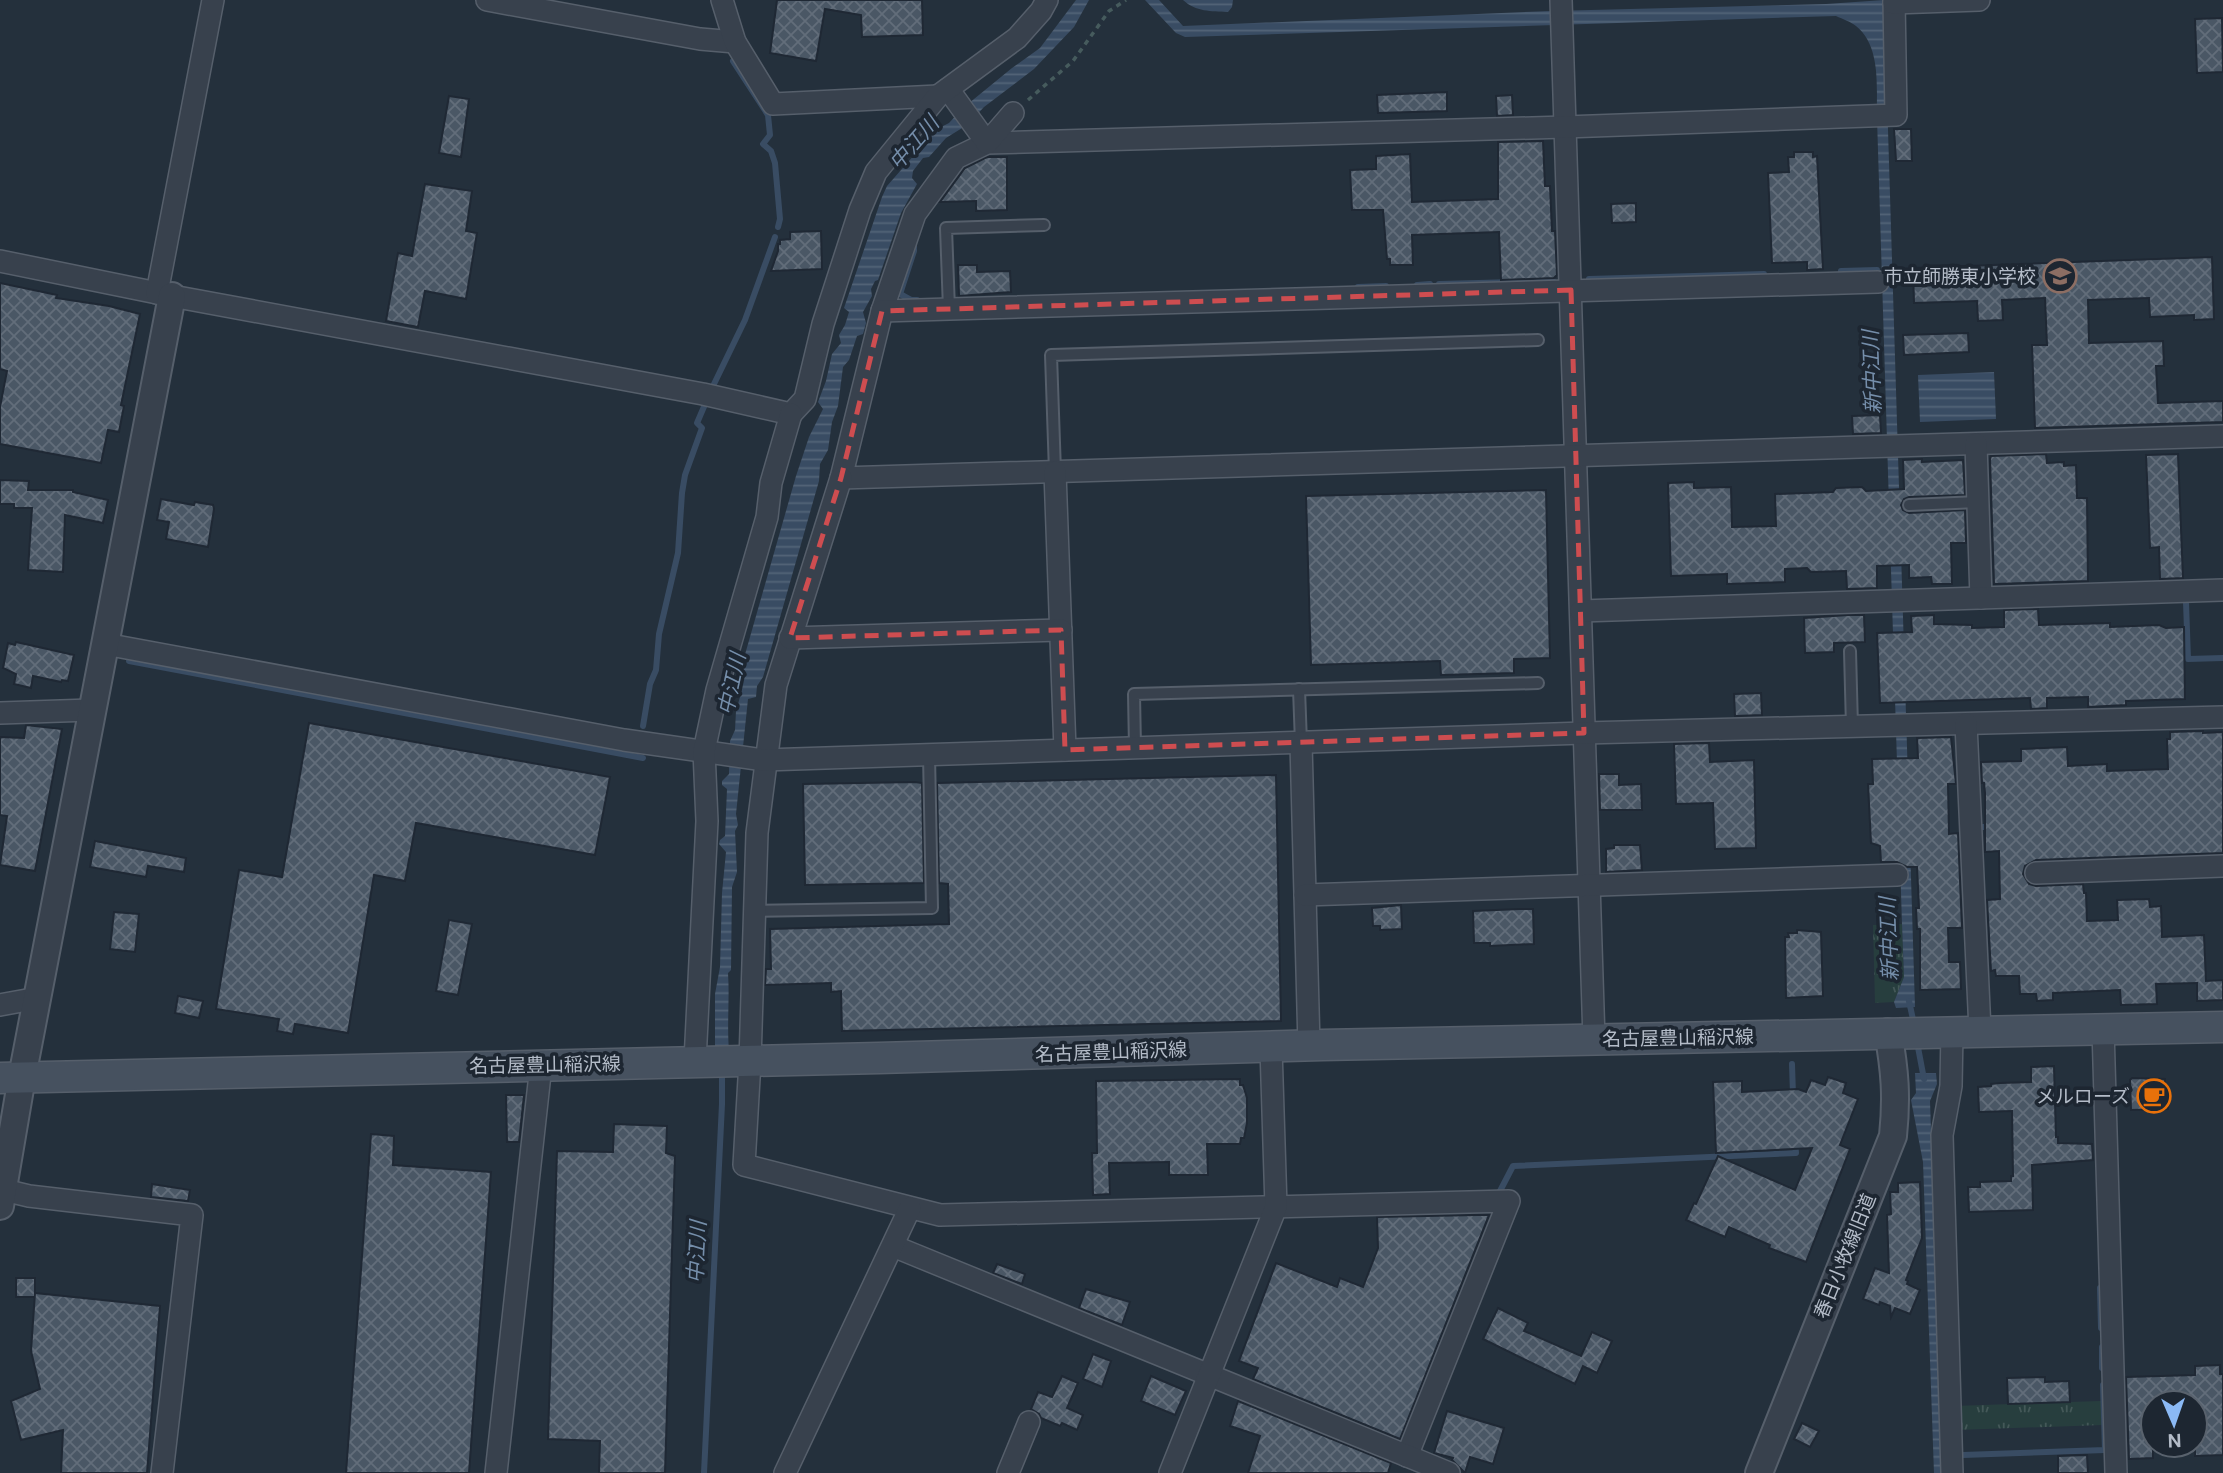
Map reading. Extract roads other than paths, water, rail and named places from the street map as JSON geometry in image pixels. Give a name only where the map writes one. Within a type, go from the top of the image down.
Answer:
[{"type":"main road","name":"名古屋豊山稲沢線","points":[[11,1078],[1892,1032],[2223,1027]]},
{"type":"street","points":[[162,1473],[192,1215],[29,1196],[2,1198],[11,1078],[38,998],[105,644],[213,0]]},
{"type":"street","points":[[487,0],[735,42]]},
{"type":"street","points":[[722,0],[735,42],[773,104],[946,93]]},
{"type":"street","points":[[696,1061],[706,821],[717,690],[767,517],[771,483],[791,414],[805,399],[827,311],[860,210],[876,172],[946,93],[1017,38],[1041,12],[1047,0]]},
{"type":"street","points":[[985,139],[1565,127],[1896,115],[1894,1],[1979,0]]},
{"type":"street","points":[[1561,14],[1594,1040]]},
{"type":"street","points":[[946,93],[985,139]]},
{"type":"street","points":[[1013,113],[985,139],[956,158],[915,215],[882,311],[841,478],[776,685],[757,833],[744,1165],[940,1214],[1508,1201],[1407,1456]]},
{"type":"street","points":[[0,261],[703,394],[791,414]]},
{"type":"street","points":[[882,311],[1878,282]]},
{"type":"street","points":[[841,478],[2223,436]]},
{"type":"street","points":[[1976,444],[1981,598]]},
{"type":"street","points":[[1055,472],[1065,750]]},
{"type":"street","points":[[1581,611],[2223,590]]},
{"type":"street","points":[[790,638],[1061,630]]},
{"type":"street","points":[[105,644],[624,740],[766,759],[1584,733],[2223,717]]},
{"type":"street","points":[[0,713],[92,709]]},
{"type":"street","points":[[1952,1473],[1942,1135],[1951,1086],[1955,1031],[1966,724]]},
{"type":"street","points":[[1301,743],[1309,1046]]},
{"type":"street","points":[[2036,873],[2223,866]]},
{"type":"street","points":[[1305,895],[1897,875]]},
{"type":"street","points":[[0,1005],[38,998]]},
{"type":"street","points":[[2103,1029],[2116,1473]]},
{"type":"street","name":"春日小牧線旧道","points":[[1759,1473],[1893,1136],[1896,1078],[1892,1032]]},
{"type":"street","points":[[1170,1473],[1276,1207],[1270,1048]]},
{"type":"street","points":[[496,1473],[541,1065]]},
{"type":"street","points":[[785,1473],[910,1208]]},
{"type":"street","points":[[892,1246],[1449,1473]]},
{"type":"street","points":[[1008,1473],[1029,1422]]},
{"type":"lane","points":[[948,309],[946,228],[1044,225]]},
{"type":"lane","points":[[1055,472],[1051,355],[1538,340]]},
{"type":"lane","points":[[1909,505],[1978,502]]},
{"type":"lane","points":[[1850,651],[1852,727]]},
{"type":"lane","points":[[1135,748],[1134,694],[1538,683]]},
{"type":"lane","points":[[1299,689],[1301,743]]},
{"type":"lane","points":[[754,911],[932,908],[929,755]]},
{"type":"water","points":[[1076,0],[1089,0],[1074,27],[1034,69],[984,107],[967,125],[946,138],[929,157],[923,158],[913,171],[912,178],[917,184],[901,213],[878,280],[871,289],[872,296],[863,312],[866,323],[863,334],[857,336],[849,360],[843,367],[828,450],[820,464],[819,481],[763,677],[757,686],[756,697],[748,699],[736,814],[737,872],[732,887],[731,970],[728,973],[730,1059],[715,1058],[715,994],[720,967],[726,852],[719,844],[725,836],[727,789],[722,785],[722,781],[729,774],[730,741],[735,730],[736,711],[742,690],[736,686],[796,476],[809,437],[823,409],[818,402],[832,354],[841,343],[839,335],[849,312],[844,308],[887,186],[937,129],[949,123],[963,108],[1040,48]]},
{"type":"water","points":[[1145,0],[1159,0],[1183,26],[1884,0],[1915,1007],[1896,1008],[1894,1002],[1904,977],[1877,82],[1874,57],[1864,35],[1854,25],[1836,16],[1185,37],[1176,33]]},
{"type":"water","points":[[1183,0],[1233,0],[1228,12],[1198,9]]},
{"type":"water","points":[[1994,372],[1996,419],[1920,422],[1918,375]]},
{"type":"water","points":[[1915,1073],[1936,1073],[1937,1084],[1930,1101],[1943,1473],[1934,1473],[1923,1162],[1911,1100],[1916,1093]]},
{"type":"waterway","points":[[733,61],[768,115],[770,135],[763,144],[771,151],[775,163],[780,219],[778,227]]},
{"type":"waterway","points":[[714,384],[745,320],[775,237]]},
{"type":"waterway","points":[[914,242],[914,251],[900,294],[917,300]]},
{"type":"waterway","points":[[1841,271],[1877,270]]},
{"type":"waterway","points":[[1589,279],[1764,274]]},
{"type":"waterway","points":[[1439,284],[1553,281]]},
{"type":"waterway","points":[[1417,285],[1430,284]]},
{"type":"waterway","points":[[1358,287],[1386,286]]},
{"type":"waterway","points":[[643,726],[650,684],[656,670],[659,634],[678,553],[685,475],[702,428],[697,423],[706,402]]},
{"type":"waterway","points":[[2186,602],[2188,659],[2223,658]]},
{"type":"waterway","points":[[129,661],[643,758]]},
{"type":"waterway","points":[[1981,827],[1994,827]]},
{"type":"waterway","name":"新中江川","points":[[1909,1001],[1914,1024]]},
{"type":"waterway","name":"新中江川","points":[[1917,1042],[1924,1079]]},
{"type":"waterway","points":[[1792,1064],[1793,1095]]},
{"type":"waterway","name":"中江川","points":[[704,1473],[722,1069]]},
{"type":"waterway","points":[[1500,1191],[1513,1166],[1796,1153],[1795,1141]]},
{"type":"waterway","points":[[2100,1288],[2101,1328]]},
{"type":"waterway","points":[[2102,1347],[2102,1368]]},
{"type":"waterway","points":[[1963,1455],[2105,1450],[2103,1385]]},
{"type":"place","name":"市立師勝東小学校","points":[[2060,276]]},
{"type":"place","name":"メルローズ","points":[[2154,1096]]}]
